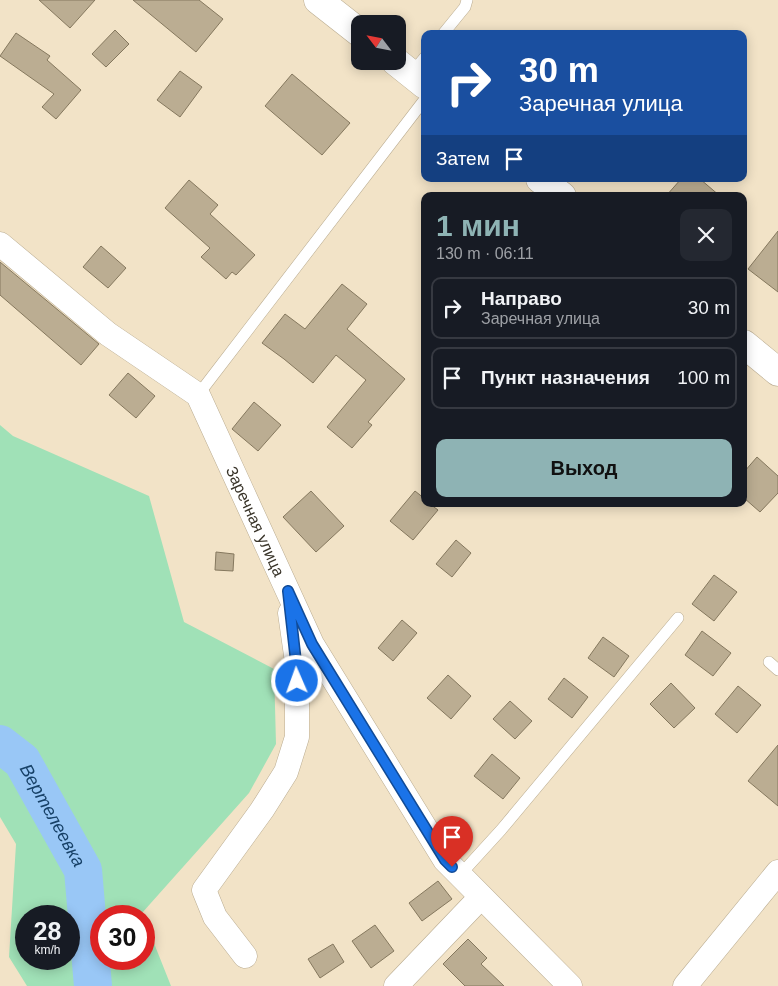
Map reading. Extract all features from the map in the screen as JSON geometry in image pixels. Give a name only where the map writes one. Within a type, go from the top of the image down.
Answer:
[{"type":"street","points":[[318,0],[351,26]]},
{"type":"street","points":[[544,182],[557,192]]},
{"type":"street","points":[[0,244],[108,334],[198,395]]},
{"type":"street","points":[[747,346],[778,372]]},
{"type":"street","name":"Заречная улица","points":[[198,395],[312,644],[445,860],[570,986]]},
{"type":"street","points":[[246,956],[215,917],[204,890],[262,810],[286,772],[297,737],[296,662],[288,591]]},
{"type":"street","points":[[684,986],[778,872]]},
{"type":"street","points":[[396,986],[481,897]]},
{"type":"lane","points":[[446,30],[465,7],[466,0]]},
{"type":"lane","points":[[198,395],[421,104]]},
{"type":"lane","points":[[460,875],[501,830],[678,618]]},
{"type":"lane","points":[[769,662],[778,670]]},
{"type":"green space","points":[[0,425],[13,436],[149,496],[184,622],[274,669],[276,744],[249,793],[149,905],[90,905],[90,970],[155,970],[155,946],[171,986],[27,986],[17,970],[80,970],[80,905],[15,905],[15,967],[9,957],[16,844],[0,817]]},
{"type":"building","points":[[39,0],[95,0],[70,28]]},
{"type":"building","points":[[133,0],[199,0],[223,19],[196,52]]},
{"type":"building","points":[[115,30],[129,44],[106,67],[92,54]]},
{"type":"building","points":[[16,33],[50,56],[47,60],[81,90],[56,119],[42,107],[54,94],[0,56]]},
{"type":"building","points":[[180,71],[202,87],[180,117],[157,100]]},
{"type":"building","points":[[292,74],[350,123],[322,155],[265,106]]},
{"type":"building","points":[[189,180],[218,205],[210,214],[255,255],[236,275],[232,272],[226,279],[201,257],[210,248],[165,208]]},
{"type":"building","points":[[678,182],[704,182],[715,192],[670,192]]},
{"type":"building","points":[[778,231],[778,292],[748,269]]},
{"type":"building","points":[[101,246],[126,268],[108,288],[83,267]]},
{"type":"building","points":[[0,262],[99,344],[81,365],[0,295]]},
{"type":"building","points":[[342,284],[367,304],[347,329],[405,379],[368,422],[372,425],[352,448],[327,427],[366,380],[336,355],[313,383],[262,343],[285,314],[305,329]]},
{"type":"building","points":[[128,373],[155,396],[136,418],[109,395]]},
{"type":"building","points":[[254,402],[281,425],[258,451],[232,429]]},
{"type":"building","points":[[757,457],[778,476],[778,493],[760,512],[747,501],[747,469]]},
{"type":"building","points":[[311,491],[344,526],[316,552],[283,517]]},
{"type":"building","points":[[415,491],[421,496],[421,507],[434,507],[438,510],[413,540],[390,521]]},
{"type":"building","points":[[456,540],[471,553],[452,577],[436,564]]},
{"type":"building","points":[[216,552],[234,554],[233,571],[215,570]]},
{"type":"building","points":[[714,575],[737,592],[714,621],[692,604]]},
{"type":"building","points":[[402,620],[417,633],[393,661],[378,648]]},
{"type":"building","points":[[702,631],[731,653],[713,676],[685,655]]},
{"type":"building","points":[[603,637],[629,656],[614,677],[588,658]]},
{"type":"building","points":[[448,675],[471,696],[451,719],[427,698]]},
{"type":"building","points":[[564,678],[588,697],[572,718],[548,699]]},
{"type":"building","points":[[671,683],[695,708],[674,728],[650,704]]},
{"type":"building","points":[[738,686],[761,705],[737,733],[715,714]]},
{"type":"building","points":[[510,701],[532,721],[515,739],[493,719]]},
{"type":"building","points":[[778,745],[778,806],[748,781]]},
{"type":"building","points":[[492,754],[520,778],[503,799],[474,776]]},
{"type":"building","points":[[438,881],[452,899],[422,921],[409,903]]},
{"type":"building","points":[[375,925],[394,951],[371,968],[352,941]]},
{"type":"building","points":[[468,939],[487,958],[481,964],[504,986],[465,986],[443,964]]},
{"type":"building","points":[[333,944],[344,962],[320,978],[308,959]]},
{"type":"waterway","name":"Вертелеевка","points":[[0,744],[22,761],[83,870],[93,986]]},
{"type":"route","points":[[297,681],[288,591],[312,644],[445,860],[452,867]]}]
